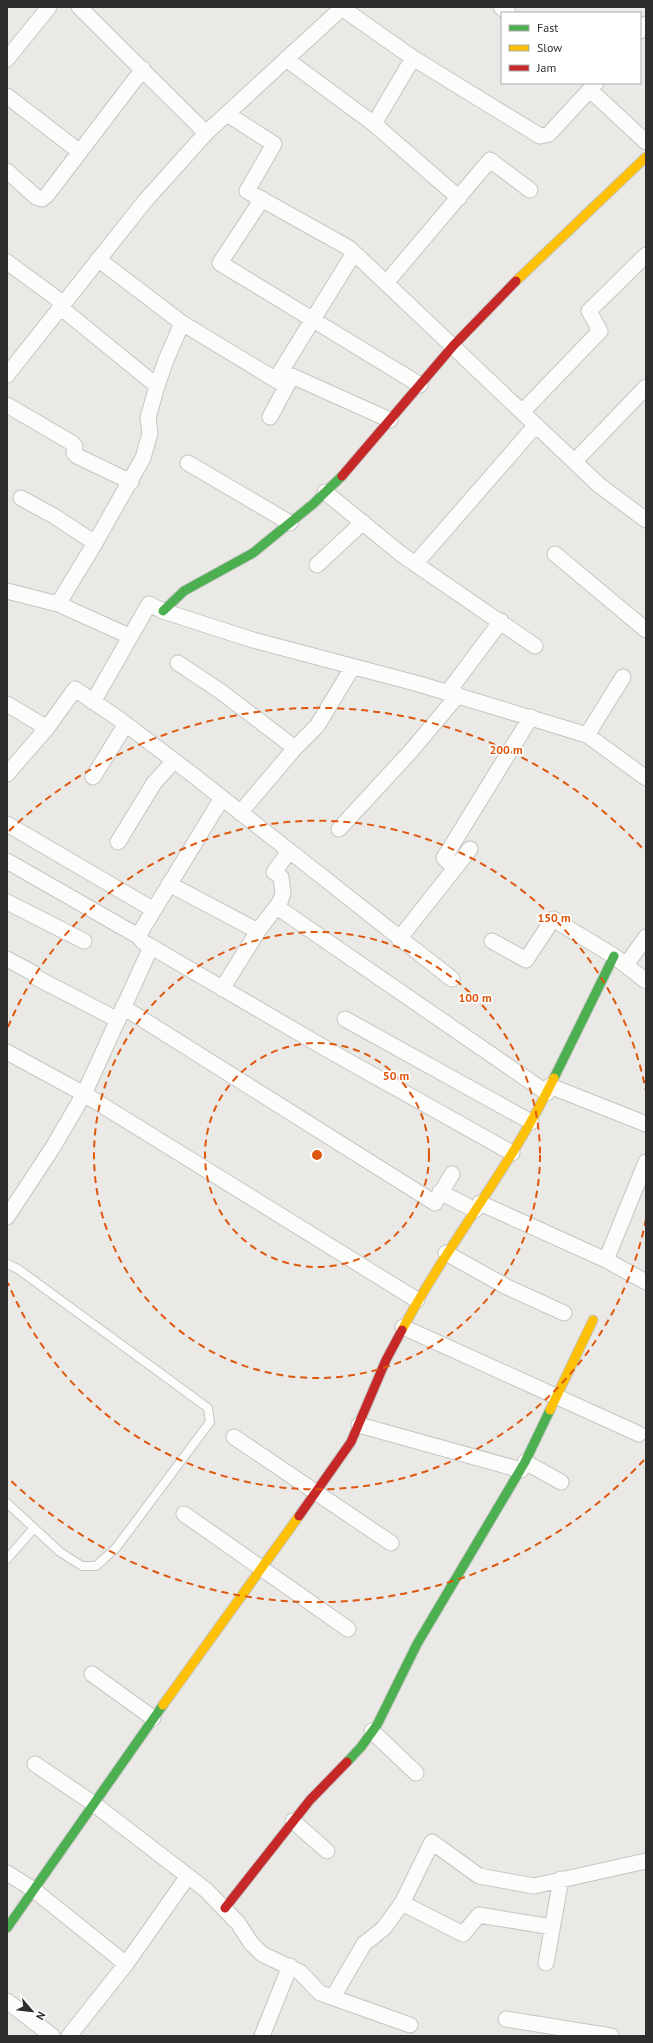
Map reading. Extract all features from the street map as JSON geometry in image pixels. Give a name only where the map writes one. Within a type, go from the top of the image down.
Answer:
[{"type":"street","points":[[7,59],[49,7]]},
{"type":"street","points":[[79,7],[206,132]]},
{"type":"street","points":[[7,375],[145,201],[206,132],[342,8],[413,58],[540,136],[549,134],[593,87],[646,142]]},
{"type":"street","points":[[374,124],[413,58]]},
{"type":"street","points":[[286,59],[374,124],[459,198]]},
{"type":"street","points":[[7,171],[36,197],[42,199],[143,69]]},
{"type":"street","points":[[7,96],[80,152]]},
{"type":"street","points":[[226,114],[274,144],[247,191],[324,233],[354,253],[599,485],[646,520]]},
{"type":"street","points":[[163,611],[184,591],[254,553],[326,492],[345,473],[453,346],[533,263],[646,157]]},
{"type":"street","points":[[386,283],[490,160],[530,190]]},
{"type":"street","points":[[262,199],[220,263],[420,385]]},
{"type":"street","points":[[270,417],[281,382],[313,319],[354,253]]},
{"type":"street","points":[[522,412],[600,331],[589,311],[646,255]]},
{"type":"street","points":[[98,259],[182,323],[281,382]]},
{"type":"street","points":[[7,262],[61,305],[157,386]]},
{"type":"street","points":[[58,604],[95,543],[143,458],[150,433],[148,418],[157,386],[166,360],[182,323]]},
{"type":"street","points":[[281,382],[292,376],[390,420]]},
{"type":"street","points":[[574,462],[646,387]]},
{"type":"street","points":[[7,405],[72,443],[75,446],[74,453],[77,456],[130,482]]},
{"type":"street","points":[[416,563],[536,425]]},
{"type":"street","points":[[188,462],[290,523]]},
{"type":"street","points":[[326,492],[401,554],[501,621],[535,646]]},
{"type":"street","points":[[21,498],[54,516],[95,543]]},
{"type":"street","points":[[318,565],[363,522]]},
{"type":"street","points":[[555,554],[646,630]]},
{"type":"street","points":[[7,591],[58,604],[129,636]]},
{"type":"street","points":[[92,702],[149,604],[163,611],[254,640],[352,668],[453,694],[587,734],[646,778]]},
{"type":"street","points":[[339,829],[411,751],[453,694],[501,621]]},
{"type":"street","points":[[178,663],[220,691],[295,748]]},
{"type":"street","points":[[240,812],[295,748],[317,726],[352,668]]},
{"type":"street","points":[[587,734],[623,677]]},
{"type":"street","points":[[7,774],[47,728],[75,689],[126,724],[452,979]]},
{"type":"street","points":[[7,704],[47,728]]},
{"type":"street","points":[[455,868],[444,858],[531,717]]},
{"type":"street","points":[[94,777],[126,724]]},
{"type":"street","points":[[118,842],[154,783],[174,761]]},
{"type":"street","points":[[138,936],[222,798]]},
{"type":"street","points":[[7,824],[154,910]]},
{"type":"street","points":[[399,939],[470,848]]},
{"type":"street","points":[[222,989],[258,931],[277,907],[283,894],[281,877],[274,872],[289,852]]},
{"type":"street","points":[[7,862],[138,936],[151,947],[222,989],[512,1153]]},
{"type":"street","points":[[169,884],[258,931]]},
{"type":"street","points":[[7,902],[84,941]]},
{"type":"street","points":[[277,907],[549,1090],[646,1124]]},
{"type":"street","points":[[492,941],[526,960],[553,919],[614,956],[646,981]]},
{"type":"street","points":[[626,966],[646,938]]},
{"type":"street","points":[[7,1216],[53,1147],[84,1094],[151,947]]},
{"type":"street","points":[[7,1928],[153,1718],[317,1493],[351,1442],[386,1360],[417,1300],[446,1252],[531,1122],[549,1090],[614,956]]},
{"type":"street","points":[[7,959],[33,973],[37,978],[120,1014],[435,1203],[440,1192],[452,1174]]},
{"type":"street","points":[[345,1020],[531,1122]]},
{"type":"street","points":[[7,1052],[84,1094],[417,1300]]},
{"type":"street","points":[[606,1260],[646,1162]]},
{"type":"street","points":[[440,1192],[606,1260],[646,1282]]},
{"type":"street","points":[[446,1252],[507,1287],[564,1313]]},
{"type":"street","points":[[225,1908],[310,1800],[361,1747],[372,1731],[417,1644],[523,1466],[593,1320]]},
{"type":"street","points":[[403,1327],[639,1434]]},
{"type":"street","points":[[359,1425],[523,1466],[561,1482]]},
{"type":"street","points":[[234,1436],[391,1543]]},
{"type":"street","points":[[184,1514],[348,1629]]},
{"type":"street","points":[[92,1674],[153,1718]]},
{"type":"street","points":[[372,1731],[416,1773]]},
{"type":"street","points":[[35,1764],[94,1804],[188,1876],[225,1908],[238,1923],[251,1944],[262,1954],[300,1972],[320,1993],[410,2025]]},
{"type":"street","points":[[293,1821],[327,1851]]},
{"type":"street","points":[[333,1997],[364,1944],[384,1928],[402,1903],[432,1842],[479,1876],[534,1886],[646,1861]]},
{"type":"street","points":[[7,1873],[34,1890],[126,1964]]},
{"type":"street","points":[[68,2036],[126,1964],[188,1876]]},
{"type":"street","points":[[546,1963],[561,1879]]},
{"type":"street","points":[[402,1903],[463,1934],[479,1915],[552,1927]]},
{"type":"street","points":[[262,2036],[290,1966]]},
{"type":"street","points":[[7,2001],[52,2036]]},
{"type":"street","points":[[506,2019],[611,2036]]},
{"type":"lane","points":[[7,1264],[18,1269],[208,1408],[210,1422],[125,1537],[116,1548],[96,1566],[82,1566],[60,1552],[7,1503]]},
{"type":"lane","points":[[7,1559],[34,1528]]},
{"type":"traffic: fast","points":[[163,611],[184,591],[253,553],[313,504],[342,476]]},
{"type":"traffic: fast","points":[[554,1078],[614,956]]},
{"type":"traffic: fast","points":[[347,1762],[361,1747],[377,1725],[417,1644],[525,1462],[550,1410]]},
{"type":"traffic: fast","points":[[7,1928],[163,1705]]},
{"type":"traffic: slow","points":[[516,281],[646,157]]},
{"type":"traffic: slow","points":[[402,1330],[439,1266],[519,1143],[554,1078]]},
{"type":"traffic: slow","points":[[550,1410],[593,1320]]},
{"type":"traffic: slow","points":[[163,1705],[299,1516]]},
{"type":"traffic: jam","points":[[342,476],[453,346],[516,281]]},
{"type":"traffic: jam","points":[[299,1516],[351,1442],[386,1360],[402,1330]]},
{"type":"traffic: jam","points":[[225,1908],[310,1800],[347,1762]]}]
